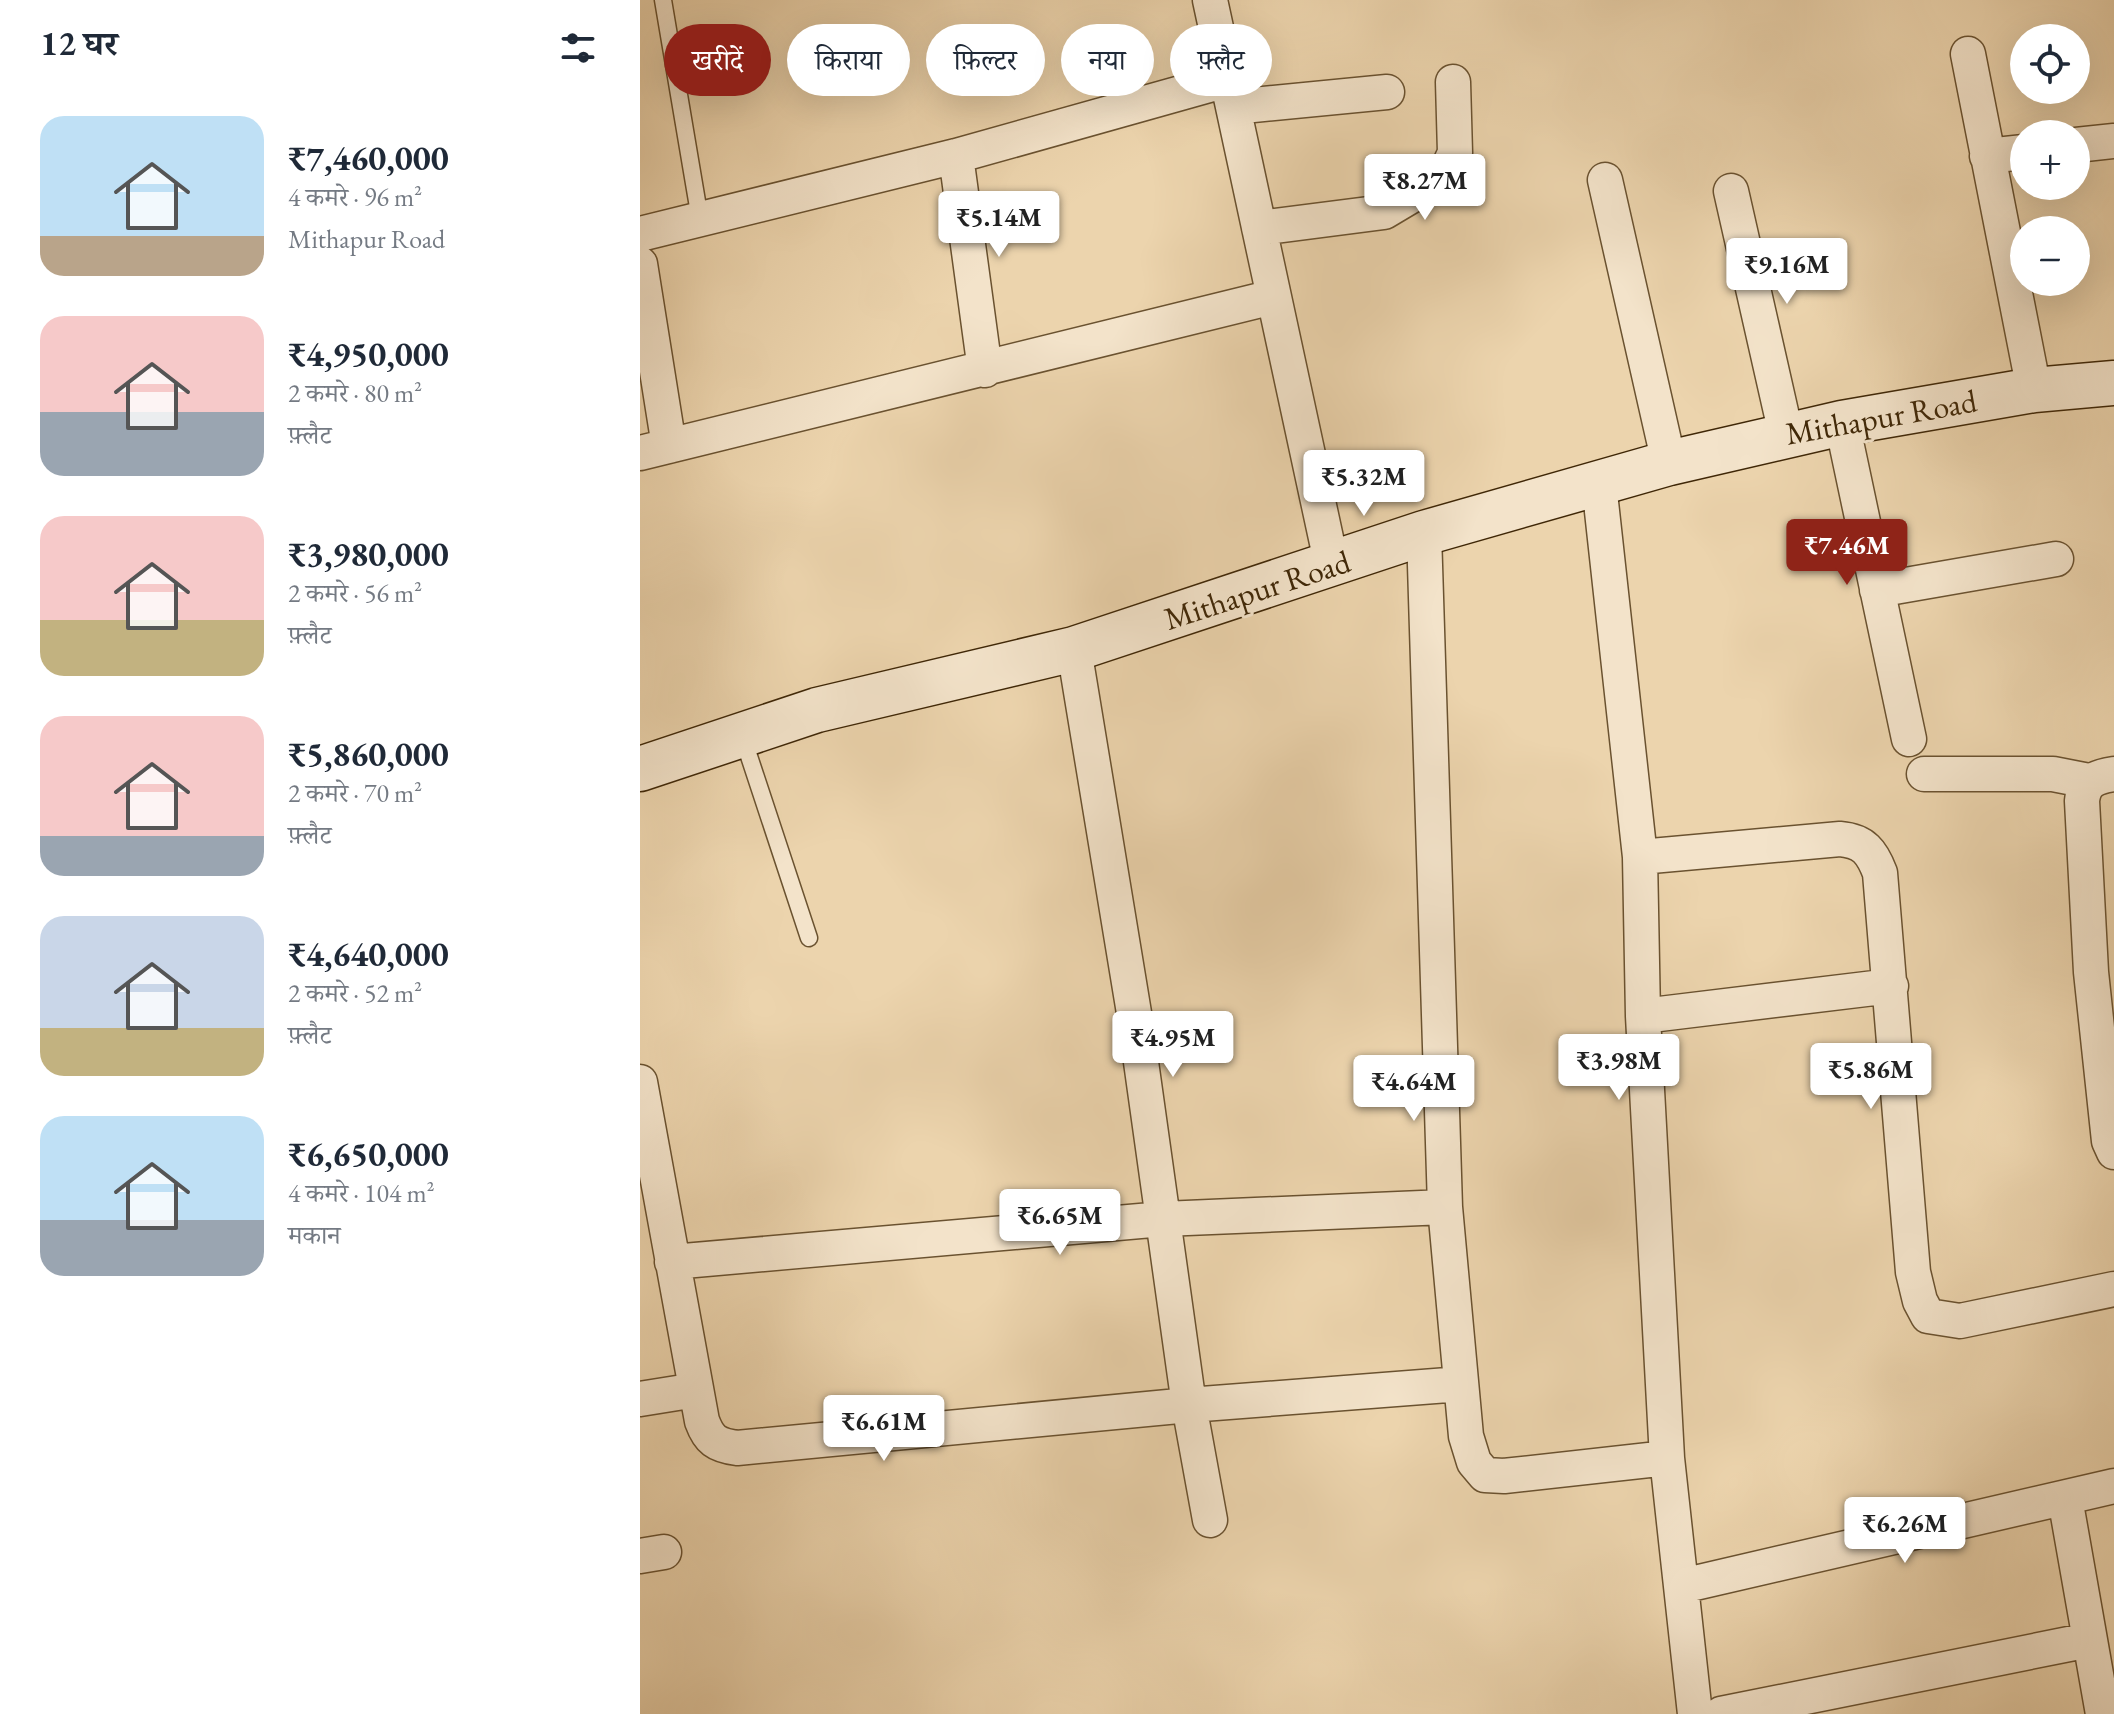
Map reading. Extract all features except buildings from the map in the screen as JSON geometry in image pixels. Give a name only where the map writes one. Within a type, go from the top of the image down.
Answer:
[{"type":"street","points":[[1210,0],[1215,24]]},
{"type":"street","points":[[1968,54],[2034,390]]},
{"type":"street","points":[[1259,228],[1384,212],[1436,181],[1448,168],[1455,153],[1453,82]]},
{"type":"street","points":[[1272,93],[1387,92]]},
{"type":"street","points":[[640,234],[956,156],[1221,96]]},
{"type":"street","points":[[1230,96],[1332,566]]},
{"type":"street","points":[[2090,144],[2114,141]]},
{"type":"street","points":[[1987,156],[2010,154]]},
{"type":"street","points":[[956,156],[985,370]]},
{"type":"street","points":[[1605,180],[1669,463]]},
{"type":"street","points":[[1731,191],[1786,434]]},
{"type":"street","points":[[640,264],[654,449],[1273,297]]},
{"type":"street","name":"Mithapur Road","points":[[640,769],[817,710],[1074,649],[1424,533],[1669,463],[1842,423],[2034,390],[2114,383]]},
{"type":"street","points":[[1842,423],[1909,739]]},
{"type":"street","points":[[1599,484],[1640,857],[1643,1016],[1667,1458],[1695,1714]]},
{"type":"street","points":[[1424,533],[1445,1207],[1466,1436],[1474,1462],[1485,1475],[1504,1476],[1667,1458]]},
{"type":"street","points":[[1877,590],[2056,559]]},
{"type":"street","points":[[1074,649],[1133,1003],[1189,1405],[1210,1520]]},
{"type":"street","points":[[1924,774],[2053,774],[2102,778]]},
{"type":"street","points":[[2102,778],[2083,789],[2082,801],[2091,972],[2109,1141],[2114,1152]]},
{"type":"street","points":[[1640,857],[1840,839],[1856,841],[1873,854],[1880,873],[1891,986],[1913,1272],[1920,1301],[1928,1316],[1960,1321],[2114,1289]]},
{"type":"street","points":[[1643,1016],[1891,986]]},
{"type":"street","points":[[640,1082],[696,1390],[708,1438],[720,1446],[737,1448],[1189,1405],[1461,1384]]},
{"type":"street","points":[[672,1262],[1163,1219],[1445,1207]]},
{"type":"street","points":[[640,1399],[696,1390]]},
{"type":"street","points":[[1682,1586],[2114,1486]]},
{"type":"street","points":[[2065,1498],[2103,1714]]},
{"type":"street","points":[[1721,1714],[2089,1640]]},
{"type":"lane","points":[[663,0],[700,219]]},
{"type":"lane","points":[[742,735],[809,938]]}]
